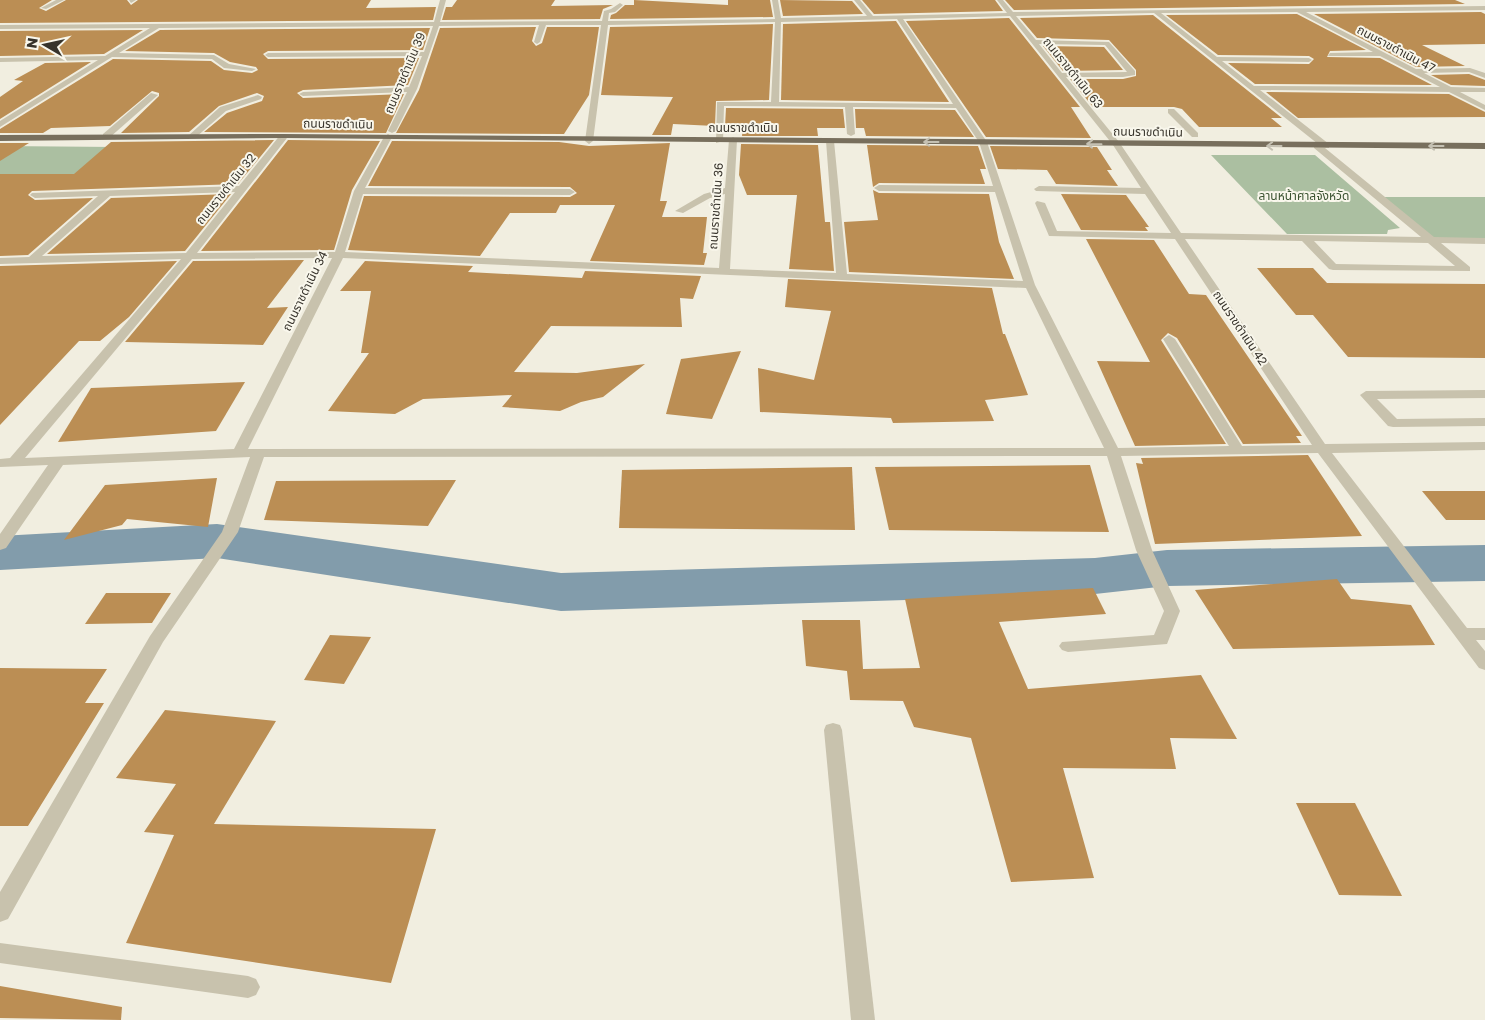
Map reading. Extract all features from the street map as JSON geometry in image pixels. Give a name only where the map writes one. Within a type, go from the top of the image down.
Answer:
[{"type":"main road","name":"ถนนราขดำเนิน","points":[[0,131],[719,137],[851,134],[1116,144],[1485,146]]},
{"type":"main road","name":"ถนนราขดำเนิน","points":[[0,138],[109,133]]},
{"type":"main road","name":"ถนนราขดำเนิน","points":[[195,133],[284,136],[390,134]]},
{"type":"main road","name":"ถนนราขดำเนิน","points":[[719,137],[733,140],[830,141],[1109,134],[1485,136]]},
{"type":"street","points":[[44,8],[61,0]]},
{"type":"street","name":"ถนนราชดำเนิน 39","points":[[390,134],[413,89],[437,24],[443,0]]},
{"type":"street","points":[[775,0],[778,21],[775,104]]},
{"type":"street","points":[[857,0],[872,19]]},
{"type":"street","name":"ถนนราขดำเนิน 63","points":[[1000,0],[1116,144]]},
{"type":"street","points":[[1463,0],[1484,8]]},
{"type":"street","points":[[1341,3],[1353,9]]},
{"type":"street","points":[[589,136],[606,12],[613,11],[620,4]]},
{"type":"street","points":[[1,27],[778,21],[1155,11],[1484,8]]},
{"type":"street","name":"ถนนราขดำเนิน 47","points":[[1296,9],[1485,108]]},
{"type":"street","points":[[1464,9],[1478,16]]},
{"type":"street","points":[[1155,11],[1213,59],[1254,88],[1314,136],[1322,146],[1466,269],[1333,267],[1306,239]]},
{"type":"street","points":[[900,19],[980,138],[1030,285],[1113,452],[1144,550],[1172,611],[1161,640],[1068,646]]},
{"type":"street","points":[[537,42],[543,23]]},
{"type":"street","points":[[0,125],[157,26]]},
{"type":"street","points":[[1034,42],[1107,43],[1132,72],[1123,75],[1061,74]]},
{"type":"street","points":[[268,55],[426,54]]},
{"type":"street","points":[[1330,55],[1382,54]]},
{"type":"street","points":[[0,60],[25,61],[110,56],[214,57],[227,66],[252,69]]},
{"type":"street","points":[[1213,59],[1309,60]]},
{"type":"street","points":[[1414,71],[1470,70],[1485,76]]},
{"type":"street","points":[[1254,88],[1485,90]]},
{"type":"street","points":[[303,94],[413,89]]},
{"type":"street","points":[[109,133],[154,95]]},
{"type":"street","points":[[195,133],[223,109],[258,97]]},
{"type":"street","points":[[719,137],[720,104],[960,106]]},
{"type":"street","points":[[849,105],[851,134]]},
{"type":"street","points":[[1171,111],[1195,135]]},
{"type":"street","name":"ถนนราชดำเนิน 34","points":[[239,454],[339,255],[359,191],[390,134]]},
{"type":"street","name":"ถนนราขดำเนิน 32","points":[[7,462],[188,256],[284,136]]},
{"type":"street","name":"ถนนราขดำเนิน 36","points":[[724,272],[733,140]]},
{"type":"street","points":[[830,141],[834,215],[842,277]]},
{"type":"street","name":"ถนนราขดำเนิน 42","points":[[1116,144],[1321,448],[1485,664]]},
{"type":"street","points":[[879,188],[998,189]]},
{"type":"street","points":[[35,195],[242,189]]},
{"type":"street","points":[[1039,189],[1148,191]]},
{"type":"street","points":[[680,211],[707,196],[729,190]]},
{"type":"street","points":[[359,191],[570,192]]},
{"type":"street","points":[[32,260],[107,193]]},
{"type":"street","points":[[1040,203],[1053,234],[1180,238],[1485,241]]},
{"type":"street","points":[[0,260],[339,255],[1030,285]]},
{"type":"street","points":[[1168,339],[1238,450]]},
{"type":"street","points":[[1485,394],[1366,394],[1393,423],[1485,422]]},
{"type":"street","points":[[7,462],[259,453],[1113,452],[1485,446]]},
{"type":"street","points":[[0,912],[156,640],[230,532],[259,453]]},
{"type":"street","points":[[4,538],[59,460]]},
{"type":"street","points":[[1463,634],[1485,634]]},
{"type":"street","points":[[833,730],[863,1020]]},
{"type":"street","points":[[0,953],[248,987]]},
{"type":"green space","points":[[0,146],[116,147],[77,177],[0,177]]},
{"type":"green space","name":"ลานหน้าศาลจังหวัด","points":[[1211,155],[1315,155],[1400,228],[1388,230],[1387,234],[1287,234]]},
{"type":"green space","points":[[1380,197],[1485,197],[1485,241],[1434,241]]},
{"type":"building","points":[[0,0],[52,0],[39,8],[46,11],[66,0],[127,0],[131,5],[138,0],[371,0],[366,8],[436,7],[433,20],[0,23]]},
{"type":"building","points":[[457,0],[555,0],[551,6],[613,5],[603,9],[600,19],[442,20],[446,7],[452,7]]},
{"type":"building","points":[[634,0],[728,5],[728,0],[770,0],[773,17],[610,19],[611,15],[625,5],[634,5]]},
{"type":"building","points":[[780,0],[852,1],[863,14],[783,16]]},
{"type":"building","points":[[862,0],[995,0],[1003,11],[874,14]]},
{"type":"building","points":[[1005,0],[1455,0],[1465,4],[1014,10]]},
{"type":"building","points":[[1481,12],[1485,14],[1485,44],[1422,45],[1465,66],[1416,67],[1314,14]]},
{"type":"building","points":[[1297,14],[1366,50],[1330,51],[1327,57],[1380,58],[1432,85],[1255,84],[1228,63],[1309,64],[1314,59],[1309,56],[1218,55],[1166,15]]},
{"type":"building","points":[[1153,15],[1282,118],[1271,118],[1282,127],[1199,127],[1182,109],[1174,107],[1093,107],[1070,79],[1123,79],[1136,76],[1136,70],[1109,40],[1037,38],[1020,18]]},
{"type":"building","points":[[1009,18],[1080,107],[1071,107],[1091,138],[986,137],[906,21]]},
{"type":"building","points":[[896,21],[949,102],[781,100],[783,24]]},
{"type":"building","points":[[773,24],[769,100],[716,101],[715,126],[673,124],[671,135],[652,135],[673,97],[601,95],[610,27]]},
{"type":"building","points":[[536,27],[532,41],[536,46],[542,43],[547,27],[599,27],[589,95],[564,134],[396,133],[419,90],[440,28]]},
{"type":"building","points":[[430,28],[423,50],[268,51],[263,54],[268,59],[419,58],[408,85],[303,90],[297,93],[303,98],[404,94],[386,133],[204,132],[227,113],[262,101],[264,96],[257,93],[219,106],[189,132],[121,133],[159,96],[159,93],[152,91],[110,126],[51,128],[43,133],[0,133],[0,129],[113,59],[211,61],[224,70],[252,73],[258,70],[256,67],[230,62],[214,53],[125,51],[160,30]]},
{"type":"building","points":[[143,30],[104,54],[0,56],[0,31]]},
{"type":"building","points":[[1043,46],[1104,47],[1123,70],[1063,71]]},
{"type":"building","points":[[91,62],[0,119],[0,97],[23,81],[14,80],[45,63]]},
{"type":"building","points":[[1469,74],[1485,80],[1485,86],[1451,85],[1431,75]]},
{"type":"building","points":[[1266,92],[1449,94],[1485,112],[1485,117],[1298,118]]},
{"type":"building","points":[[726,108],[843,109],[845,128],[817,128],[818,136],[742,136],[743,127],[725,126]]},
{"type":"building","points":[[855,109],[955,110],[974,137],[866,136],[864,128],[856,128]]},
{"type":"building","points":[[274,140],[238,184],[32,191],[28,195],[35,200],[93,198],[28,255],[0,256],[0,174],[74,174],[111,142]]},
{"type":"building","points":[[288,140],[380,141],[352,190],[334,250],[201,251]]},
{"type":"building","points":[[392,141],[559,142],[589,146],[670,143],[660,201],[667,201],[662,217],[707,217],[703,253],[707,253],[704,265],[590,261],[615,205],[560,205],[556,213],[510,213],[480,256],[348,250],[364,196],[570,197],[577,193],[570,187],[368,186]]},
{"type":"building","points":[[0,143],[29,143],[0,161]]},
{"type":"building","points":[[741,144],[818,145],[825,222],[830,222],[834,271],[789,269],[797,195],[747,195],[739,175]]},
{"type":"building","points":[[867,145],[978,146],[986,169],[980,169],[985,184],[879,183],[873,187]]},
{"type":"building","points":[[990,146],[1097,147],[1112,170],[1107,170],[1118,186],[1056,184],[1047,170],[998,169]]},
{"type":"building","points":[[873,190],[879,193],[989,194],[999,242],[1014,279],[849,272],[844,222],[878,220]]},
{"type":"building","points":[[231,194],[185,251],[47,254],[111,198]]},
{"type":"building","points":[[1061,194],[1126,195],[1149,227],[1145,227],[1148,231],[1081,230]]},
{"type":"building","points":[[1086,239],[1154,240],[1189,294],[1206,295],[1302,436],[1296,436],[1301,443],[1243,444],[1177,338],[1168,333],[1161,340],[1226,444],[1135,446],[1097,361],[1150,362]]},
{"type":"building","points":[[304,260],[267,308],[288,307],[263,345],[125,342],[193,261]]},
{"type":"building","points":[[177,261],[129,317],[100,341],[79,341],[0,425],[0,266]]},
{"type":"building","points":[[365,261],[473,266],[468,272],[582,278],[585,271],[701,276],[693,299],[680,298],[682,327],[551,326],[514,372],[577,373],[645,364],[603,397],[581,402],[560,411],[502,407],[512,395],[423,399],[395,414],[328,411],[369,353],[361,353],[371,291],[340,291]]},
{"type":"building","points":[[1257,268],[1313,268],[1327,283],[1485,284],[1485,358],[1348,357],[1313,315],[1296,315]]},
{"type":"building","points":[[788,279],[992,288],[1003,334],[1005,334],[1028,395],[985,400],[994,421],[893,423],[891,418],[760,412],[758,368],[814,380],[831,311],[785,307]]},
{"type":"building","points":[[741,351],[712,419],[666,414],[681,359]]},
{"type":"building","points":[[245,382],[216,431],[58,442],[91,388]]},
{"type":"building","points":[[1308,455],[1362,536],[1155,544],[1136,463],[1143,464],[1141,458]]},
{"type":"building","points":[[1090,465],[1109,532],[889,530],[875,467]]},
{"type":"building","points":[[852,467],[855,530],[619,528],[622,470]]},
{"type":"building","points":[[217,478],[208,527],[127,519],[122,525],[64,540],[105,485]]},
{"type":"building","points":[[456,480],[428,526],[264,520],[276,481]]},
{"type":"building","points":[[1422,491],[1485,491],[1485,520],[1446,520]]},
{"type":"building","points":[[1337,579],[1351,599],[1411,605],[1435,645],[1233,649],[1195,590]]},
{"type":"building","points":[[1093,588],[1106,614],[999,622],[1028,689],[1201,675],[1237,739],[1170,738],[1176,769],[1063,768],[1094,878],[1011,882],[971,738],[914,727],[903,701],[850,700],[847,671],[806,666],[802,620],[860,620],[863,669],[920,668],[905,599]]},
{"type":"building","points":[[106,593],[171,593],[152,623],[85,624]]},
{"type":"building","points":[[330,635],[371,637],[344,684],[304,680]]},
{"type":"building","points":[[0,668],[107,669],[85,703],[104,703],[28,826],[0,826]]},
{"type":"building","points":[[165,710],[276,721],[214,824],[436,829],[391,983],[126,943],[174,835],[144,832],[176,784],[116,778]]},
{"type":"building","points":[[1296,803],[1355,803],[1402,896],[1339,895]]},
{"type":"building","points":[[0,986],[122,1007],[121,1020],[0,1018]]},
{"type":"waterway","points":[[0,553],[217,541],[561,592],[1095,576],[1167,568],[1485,563]]}]
